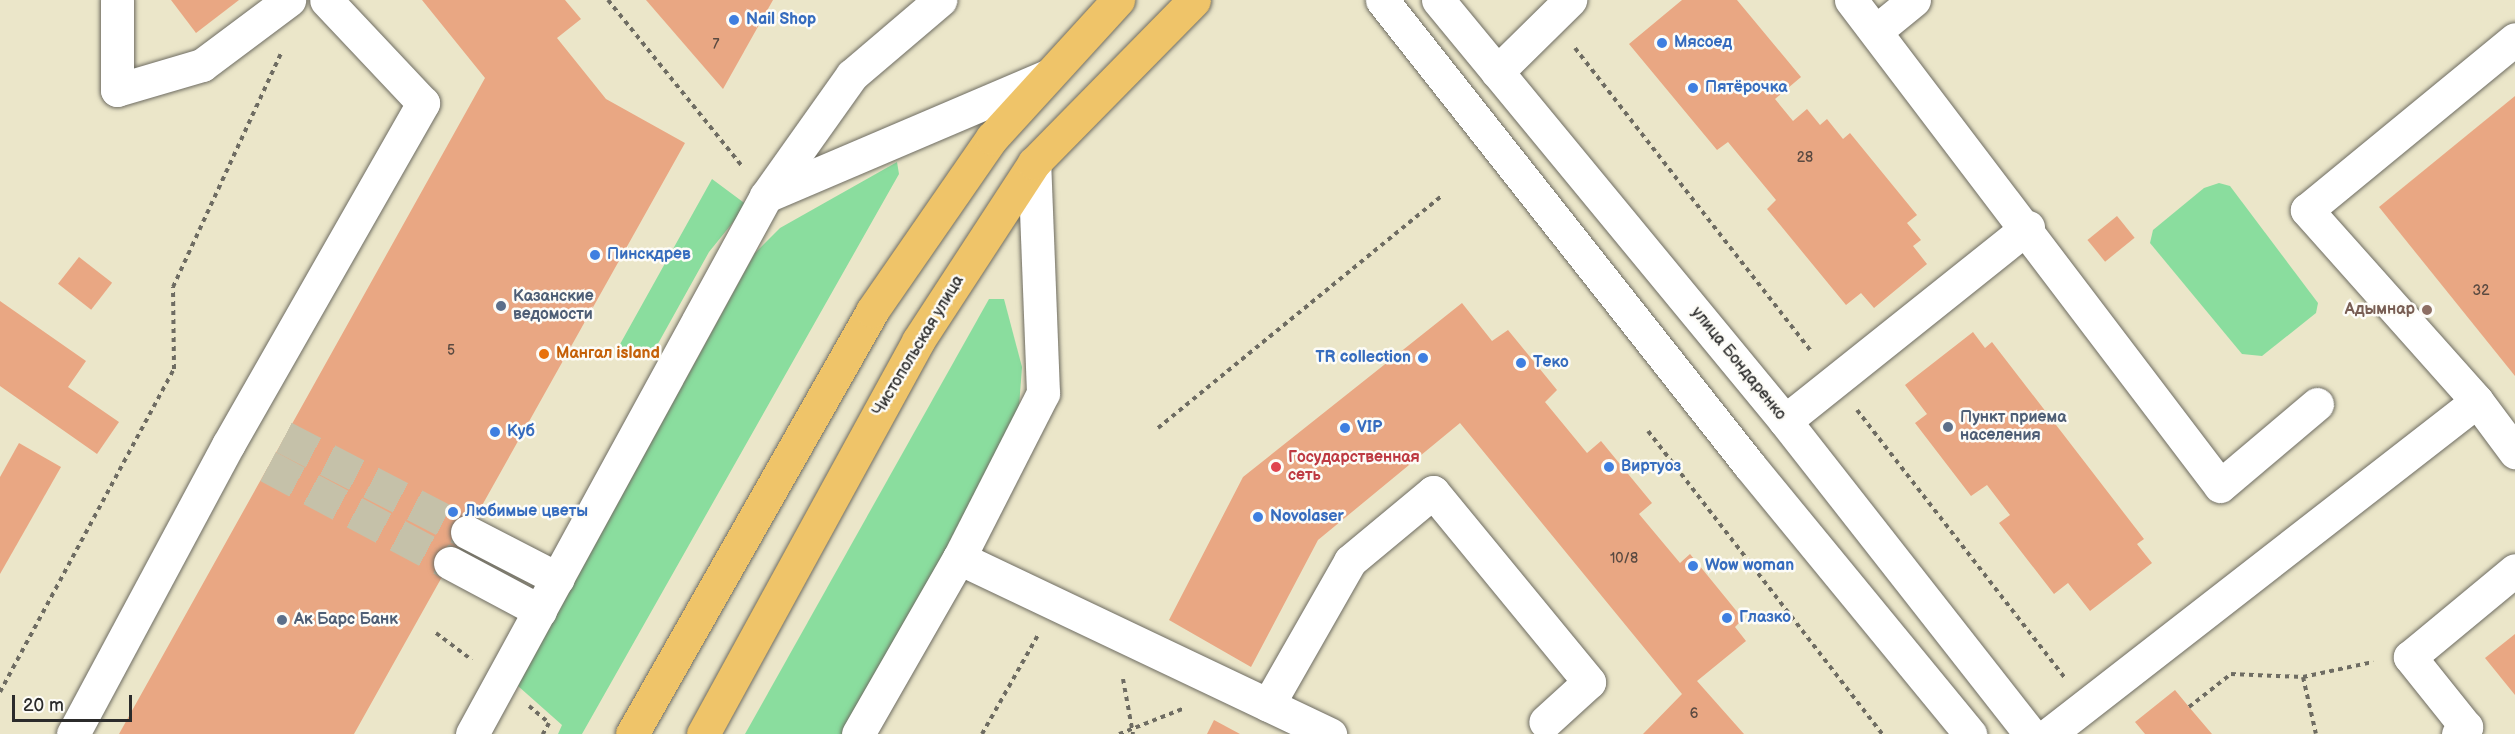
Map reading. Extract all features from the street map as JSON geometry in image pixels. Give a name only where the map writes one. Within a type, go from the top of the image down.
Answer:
[{"type":"main road","points":[[632,734],[872,311],[992,138],[1118,0]]},
{"type":"main road","name":"Чистопольская улица","points":[[703,734],[918,341],[1034,163],[1194,0]]},
{"type":"street","points":[[117,0],[117,90],[202,65],[289,0]]},
{"type":"street","points":[[73,734],[219,461],[423,103],[326,0]]},
{"type":"street","points":[[472,734],[766,196],[852,75],[940,0]]},
{"type":"street","points":[[1382,0],[1750,466],[1970,734]]},
{"type":"street","name":"улица Бондаренко","points":[[1438,0],[1785,421],[2030,734]]},
{"type":"street","points":[[1497,72],[1570,0]]},
{"type":"street","points":[[1851,0],[2028,227],[2220,486],[2317,404]]},
{"type":"street","points":[[1876,31],[1914,0]]},
{"type":"street","points":[[2515,39],[2307,210],[2477,401],[2515,452]]},
{"type":"street","points":[[766,196],[1048,76]]},
{"type":"street","points":[[858,734],[959,558],[1043,393],[1034,163]]},
{"type":"street","points":[[1785,421],[2028,227]]},
{"type":"street","points":[[2049,734],[2477,401]]},
{"type":"street","points":[[1268,705],[1350,561],[1433,492],[1589,682],[1544,730]]},
{"type":"street","points":[[467,532],[558,579]]},
{"type":"street","points":[[959,558],[1330,734]]},
{"type":"street","points":[[450,563],[540,611]]},
{"type":"street","points":[[2458,734],[2466,727],[2410,657],[2515,570]]},
{"type":"path","points":[[608,0],[766,196]]},
{"type":"path","points":[[0,692],[174,369],[173,287],[285,45]]},
{"type":"path","points":[[1158,428],[1440,196]]},
{"type":"path","points":[[1648,431],[1882,734]]},
{"type":"path","points":[[982,734],[1056,603]]},
{"type":"path","points":[[2189,707],[2231,674],[2303,677],[2377,661]]},
{"type":"path","points":[[2303,677],[2316,734]]},
{"type":"path","points":[[1119,734],[1235,689]]},
{"type":"green space","points":[[897,162],[899,174],[582,734],[558,734],[562,725],[518,686],[755,253],[780,228]]},
{"type":"green space","points":[[712,179],[747,205],[709,252],[650,358],[619,346]]},
{"type":"green space","points":[[2219,183],[2230,186],[2318,303],[2316,313],[2262,356],[2242,354],[2150,243],[2153,230],[2204,188]]},
{"type":"green space","points":[[989,299],[1004,299],[1022,367],[1018,420],[846,734],[745,734]]},
{"type":"building","points":[[171,0],[239,0],[196,33]]},
{"type":"building","points":[[422,0],[565,0],[581,19],[557,38],[606,99],[685,143],[354,734],[119,734],[485,78]]},
{"type":"building","points":[[646,0],[773,0],[723,89]]},
{"type":"building","points":[[1682,0],[1737,0],[1801,77],[1775,99],[1793,121],[1807,109],[1820,125],[1827,119],[1843,139],[1850,133],[1917,215],[1907,223],[1921,240],[1913,246],[1927,264],[1874,308],[1861,293],[1846,305],[1767,209],[1776,200],[1728,142],[1717,150],[1629,44]]},
{"type":"building","points":[[2515,96],[2515,376],[2379,207]]},
{"type":"building","points":[[2117,216],[2135,238],[2105,262],[2087,240]]},
{"type":"building","points":[[79,257],[112,283],[91,310],[58,284]]},
{"type":"building","points":[[0,301],[86,361],[68,387],[119,422],[97,454],[0,386]]},
{"type":"building","points":[[1462,303],[1492,341],[1508,330],[1557,390],[1545,402],[1587,453],[1601,441],[1652,503],[1639,514],[1680,563],[1690,554],[1743,619],[1735,627],[1746,641],[1697,681],[1744,734],[1643,734],[1682,694],[1460,423],[1318,540],[1251,667],[1169,620],[1243,477]]},
{"type":"building","points":[[1973,332],[1985,348],[1992,342],[2144,539],[2137,544],[2152,563],[2090,611],[2068,583],[2054,594],[1999,523],[2010,515],[1987,485],[1971,496],[1915,423],[1927,414],[1905,385]]},
{"type":"building","points":[[19,443],[61,467],[0,574],[0,477]]},
{"type":"building","points":[[2515,634],[2515,695],[2485,658]]},
{"type":"building","points":[[2175,690],[2212,734],[2145,734],[2135,722]]},
{"type":"building","points":[[1214,720],[1240,734],[1207,734]]},
{"type":"tunnel","points":[[284,437],[467,532]]},
{"type":"tunnel","points":[[268,466],[450,563]]},
{"type":"place","name":"Nail Shop","points":[[734,20]]},
{"type":"place","name":"Мясоед","points":[[1662,43]]},
{"type":"place","name":"Пятёрочка","points":[[1693,88]]},
{"type":"place","name":"Пинскдрев","points":[[595,255]]},
{"type":"place","name":"Казанские ведомости","points":[[501,306]]},
{"type":"place","name":"Адымнар","points":[[2427,310]]},
{"type":"place","name":"Мангал island","points":[[544,354]]},
{"type":"place","name":"TR collection","points":[[1423,358]]},
{"type":"place","name":"Теко","points":[[1521,363]]},
{"type":"place","name":"Пункт приема населения","points":[[1948,427]]},
{"type":"place","name":"VIP","points":[[1345,428]]},
{"type":"place","name":"Куб","points":[[495,432]]},
{"type":"place","name":"Государственная сеть","points":[[1276,467]]},
{"type":"place","name":"Виртуоз","points":[[1609,467]]},
{"type":"place","name":"Любимые цветы","points":[[453,512]]},
{"type":"place","name":"Novolaser","points":[[1258,517]]},
{"type":"place","name":"Wow woman","points":[[1693,566]]},
{"type":"place","name":"Глазко","points":[[1727,618]]},
{"type":"place","name":"Ак Барс Банк","points":[[282,620]]}]
